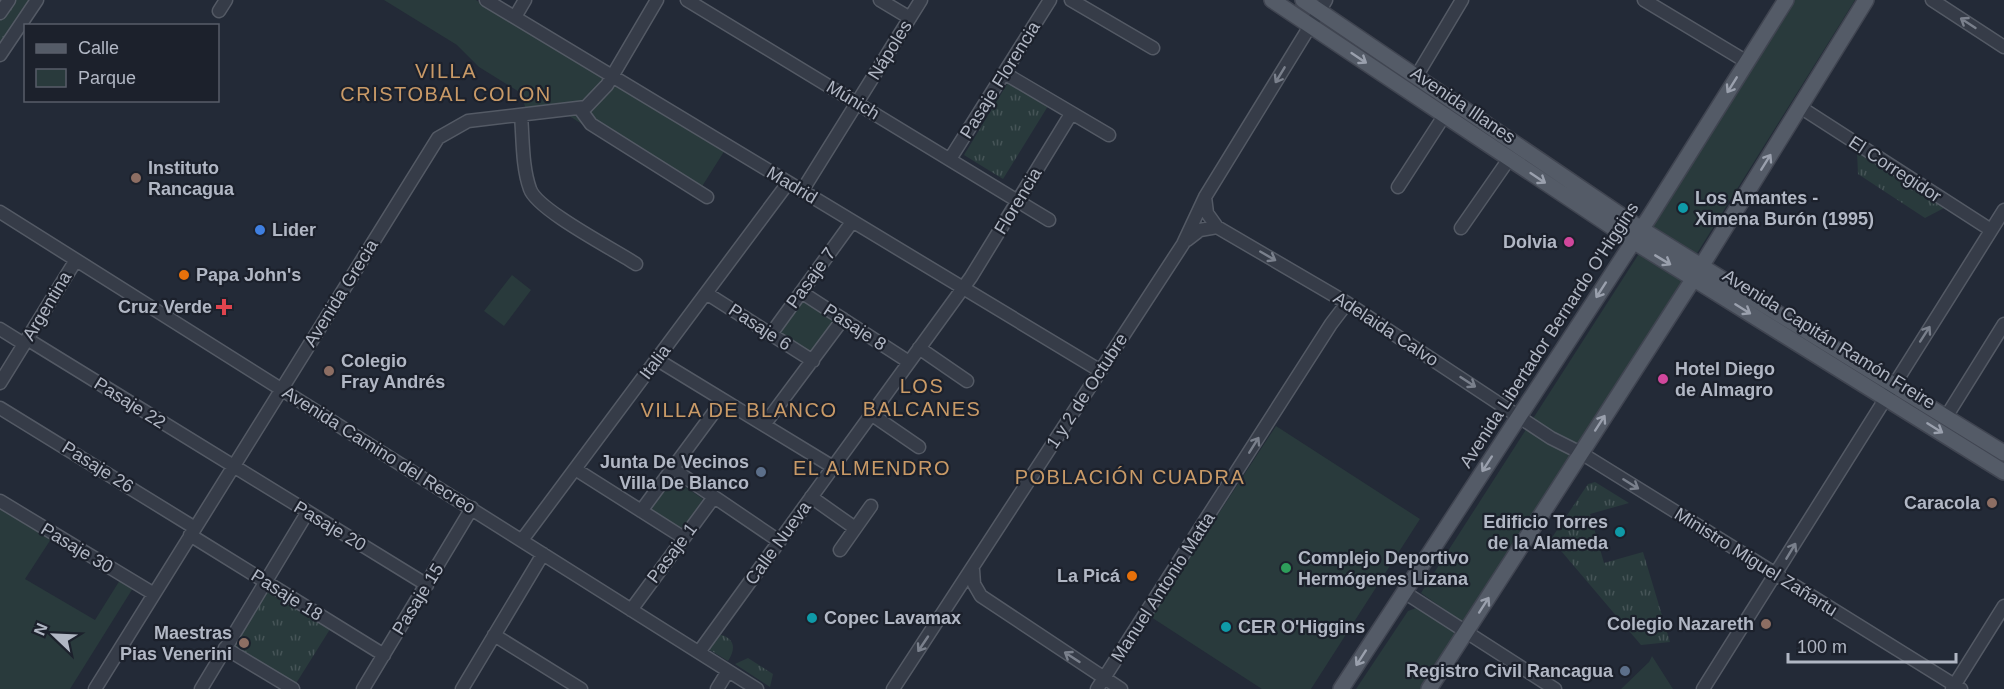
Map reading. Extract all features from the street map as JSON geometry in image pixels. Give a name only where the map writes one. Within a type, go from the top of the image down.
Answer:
[{"type":"main road","name":"Avenida Illanes","points":[[1272,0],[1509,159],[1637,235]]},
{"type":"main road","name":"Avenida Illanes","points":[[1303,0],[1322,5],[1416,77],[1637,235]]},
{"type":"main road","name":"Avenida Libertador Bernardo O'Higgins","points":[[1341,689],[1637,235],[1786,0]]},
{"type":"main road","points":[[1429,689],[1698,272],[1866,0]]},
{"type":"main road","name":"Avenida Capitán Ramón Freire","points":[[1637,235],[1889,390],[2004,472]]},
{"type":"main road","name":"Avenida Capitán Ramón Freire","points":[[1889,390],[1946,417],[2004,453]]},
{"type":"street","points":[[0,13],[9,0]]},
{"type":"street","points":[[219,11],[226,0]]},
{"type":"street","name":"Madrid","points":[[486,0],[1099,370]]},
{"type":"street","points":[[515,17],[525,0]]},
{"type":"street","points":[[657,0],[596,99],[580,109],[591,124],[707,197]]},
{"type":"street","name":"Múnich","points":[[687,0],[1049,220]]},
{"type":"street","points":[[880,0],[910,18]]},
{"type":"street","name":"Nápoles","points":[[802,192],[921,0]]},
{"type":"street","name":"Pasaje Florencia","points":[[951,159],[1050,0]]},
{"type":"street","points":[[1071,0],[1153,48]]},
{"type":"street","points":[[1416,77],[1461,0]]},
{"type":"street","points":[[1644,0],[1747,62]]},
{"type":"street","points":[[1932,0],[2004,47]]},
{"type":"street","points":[[0,55],[32,2]]},
{"type":"street","name":"1 y 2 de Octubre","points":[[893,689],[973,570],[1099,370],[1183,243],[1205,197],[1322,5]]},
{"type":"street","points":[[1004,73],[1109,135]]},
{"type":"street","name":"El Corregidor","points":[[1800,107],[1991,230]]},
{"type":"street","name":"Avenida Grecia","points":[[95,689],[438,138],[468,122],[580,109]]},
{"type":"street","name":"Florencia","points":[[962,287],[1019,201],[1071,114]]},
{"type":"street","points":[[521,115],[528,180],[533,195],[553,212],[636,264]]},
{"type":"street","points":[[1398,187],[1444,116]]},
{"type":"street","points":[[1461,228],[1509,159]]},
{"type":"street","name":"Italia","points":[[522,540],[788,183]]},
{"type":"street","points":[[1205,197],[1207,213],[1217,227]]},
{"type":"street","points":[[1702,689],[1777,574],[1889,390],[2004,210]]},
{"type":"street","name":"Avenida Camino del Recreo","points":[[0,212],[757,689]]},
{"type":"street","name":"Pasaje 7","points":[[771,334],[852,222]]},
{"type":"street","name":"1 y 2 de Octubre","points":[[1183,243],[1200,230],[1217,227]]},
{"type":"street","name":"Adelaida Calvo","points":[[1217,227],[1347,303],[1551,438],[1581,453]]},
{"type":"street","name":"Argentina","points":[[0,384],[76,260]]},
{"type":"street","name":"Calle Nueva","points":[[699,652],[962,287]]},
{"type":"street","name":"Pasaje 8","points":[[801,292],[909,362]]},
{"type":"street","name":"Pasaje 6","points":[[706,293],[813,361]]},
{"type":"street","name":"Manuel Antonio Matta","points":[[1097,689],[1331,324],[1347,303]]},
{"type":"street","points":[[764,425],[843,319]]},
{"type":"street","points":[[1946,417],[2004,324]]},
{"type":"street","name":"Pasaje 22","points":[[0,329],[26,342],[233,467]]},
{"type":"street","points":[[919,348],[967,381]]},
{"type":"street","points":[[657,359],[833,466]]},
{"type":"street","points":[[641,511],[723,400]]},
{"type":"street","name":"Pasaje 26","points":[[0,408],[193,532]]},
{"type":"street","points":[[871,414],[919,447]]},
{"type":"street","name":"Ministro Miguel Zañartu","points":[[1581,453],[1956,688]]},
{"type":"street","name":"Pasaje 20","points":[[233,467],[427,585]]},
{"type":"street","points":[[672,468],[779,541]]},
{"type":"street","points":[[575,469],[684,538]]},
{"type":"street","name":"Pasaje 1","points":[[632,610],[714,497]]},
{"type":"street","points":[[811,497],[855,528]]},
{"type":"street","name":"Pasaje 30","points":[[0,501],[154,594]]},
{"type":"street","points":[[840,550],[871,506]]},
{"type":"street","name":"Pasaje 15","points":[[363,689],[472,508]]},
{"type":"street","points":[[201,689],[307,513]]},
{"type":"street","name":"Pasaje 18","points":[[193,532],[265,582],[384,655]]},
{"type":"street","points":[[462,689],[543,554]]},
{"type":"street","points":[[973,570],[974,584],[981,597]]},
{"type":"street","points":[[1404,592],[1555,689]]},
{"type":"street","points":[[953,599],[969,595],[981,597],[1121,689]]},
{"type":"street","points":[[1956,688],[2004,606]]},
{"type":"street","points":[[494,635],[581,689]]},
{"type":"street","points":[[225,648],[293,689]]},
{"type":"street","points":[[717,689],[728,670]]},
{"type":"green space","points":[[9,0],[37,0],[0,55],[0,13]]},
{"type":"green space","points":[[384,0],[476,0],[725,150],[696,196],[555,107],[526,110],[521,93],[479,67],[457,45]]},
{"type":"green space","points":[[1791,0],[1855,0],[1696,255],[1648,226]]},
{"type":"green space","points":[[1009,81],[1048,106],[1003,179],[964,155]]},
{"type":"green space","points":[[1857,151],[1944,208],[1925,218],[1858,174]]},
{"type":"green space","points":[[1640,252],[1686,279],[1465,624],[1421,593]]},
{"type":"green space","points":[[512,275],[531,290],[504,326],[484,311]]},
{"type":"green space","points":[[801,297],[835,322],[810,356],[776,332]]},
{"type":"green space","name":"Complejo Deportivo Hermógenes Lizana","points":[[1276,426],[1420,519],[1311,689],[1262,689],[1151,617]]},
{"type":"green space","points":[[672,478],[703,499],[681,531],[651,510]]},
{"type":"green space","points":[[1595,482],[1629,503],[1590,514],[1604,563],[1643,552],[1670,642],[1641,645],[1551,539],[1588,484]]},
{"type":"green space","points":[[0,507],[51,539],[25,579],[95,620],[120,580],[133,588],[70,689],[0,689]]},
{"type":"green space","points":[[268,585],[332,626],[295,685],[231,644]]},
{"type":"green space","points":[[1416,608],[1454,631],[1456,639],[1424,689],[1356,689],[1408,611]]},
{"type":"green space","points":[[722,635],[730,640],[733,646],[728,661],[705,647],[712,636]]},
{"type":"green space","points":[[1652,656],[1673,689],[1621,689],[1649,662]]},
{"type":"green space","points":[[748,658],[773,674],[770,687],[735,664]]},
{"type":"place","name":"Instituto Rancagua","points":[[136,178]]},
{"type":"place","name":"Los Amantes - Ximena Burón (1995)","points":[[1683,208]]},
{"type":"place","name":"Lider","points":[[260,230]]},
{"type":"place","name":"Dolvia","points":[[1569,242]]},
{"type":"place","name":"Papa John's","points":[[184,275]]},
{"type":"place","name":"Cruz Verde","points":[[224,307]]},
{"type":"place","name":"Colegio Fray Andrés","points":[[329,371]]},
{"type":"place","name":"Hotel Diego de Almagro","points":[[1663,379]]},
{"type":"place","name":"Junta De Vecinos Villa De Blanco","points":[[761,472]]},
{"type":"place","name":"Caracola","points":[[1992,503]]},
{"type":"place","name":"Edificio Torres de la Alameda","points":[[1620,532]]},
{"type":"place","name":"Complejo Deportivo Hermógenes Lizana","points":[[1286,568]]},
{"type":"place","name":"La Picá","points":[[1132,576]]},
{"type":"place","name":"Copec Lavamax","points":[[812,618]]},
{"type":"place","name":"Colegio Nazareth","points":[[1766,624]]},
{"type":"place","name":"CER O'Higgins","points":[[1226,627]]},
{"type":"place","name":"Maestras Pias Venerini","points":[[244,643]]},
{"type":"place","name":"Registro Civil Rancagua","points":[[1625,671]]},
{"type":"district","name":"VILLA CRISTOBAL COLON","points":[[446,82]]},
{"type":"district","name":"LOS BALCANES","points":[[922,398]]},
{"type":"district","name":"VILLA DE BLANCO","points":[[739,410]]},
{"type":"district","name":"EL ALMENDRO","points":[[872,468]]},
{"type":"district","name":"POBLACIÓN CUADRA","points":[[1130,477]]}]
